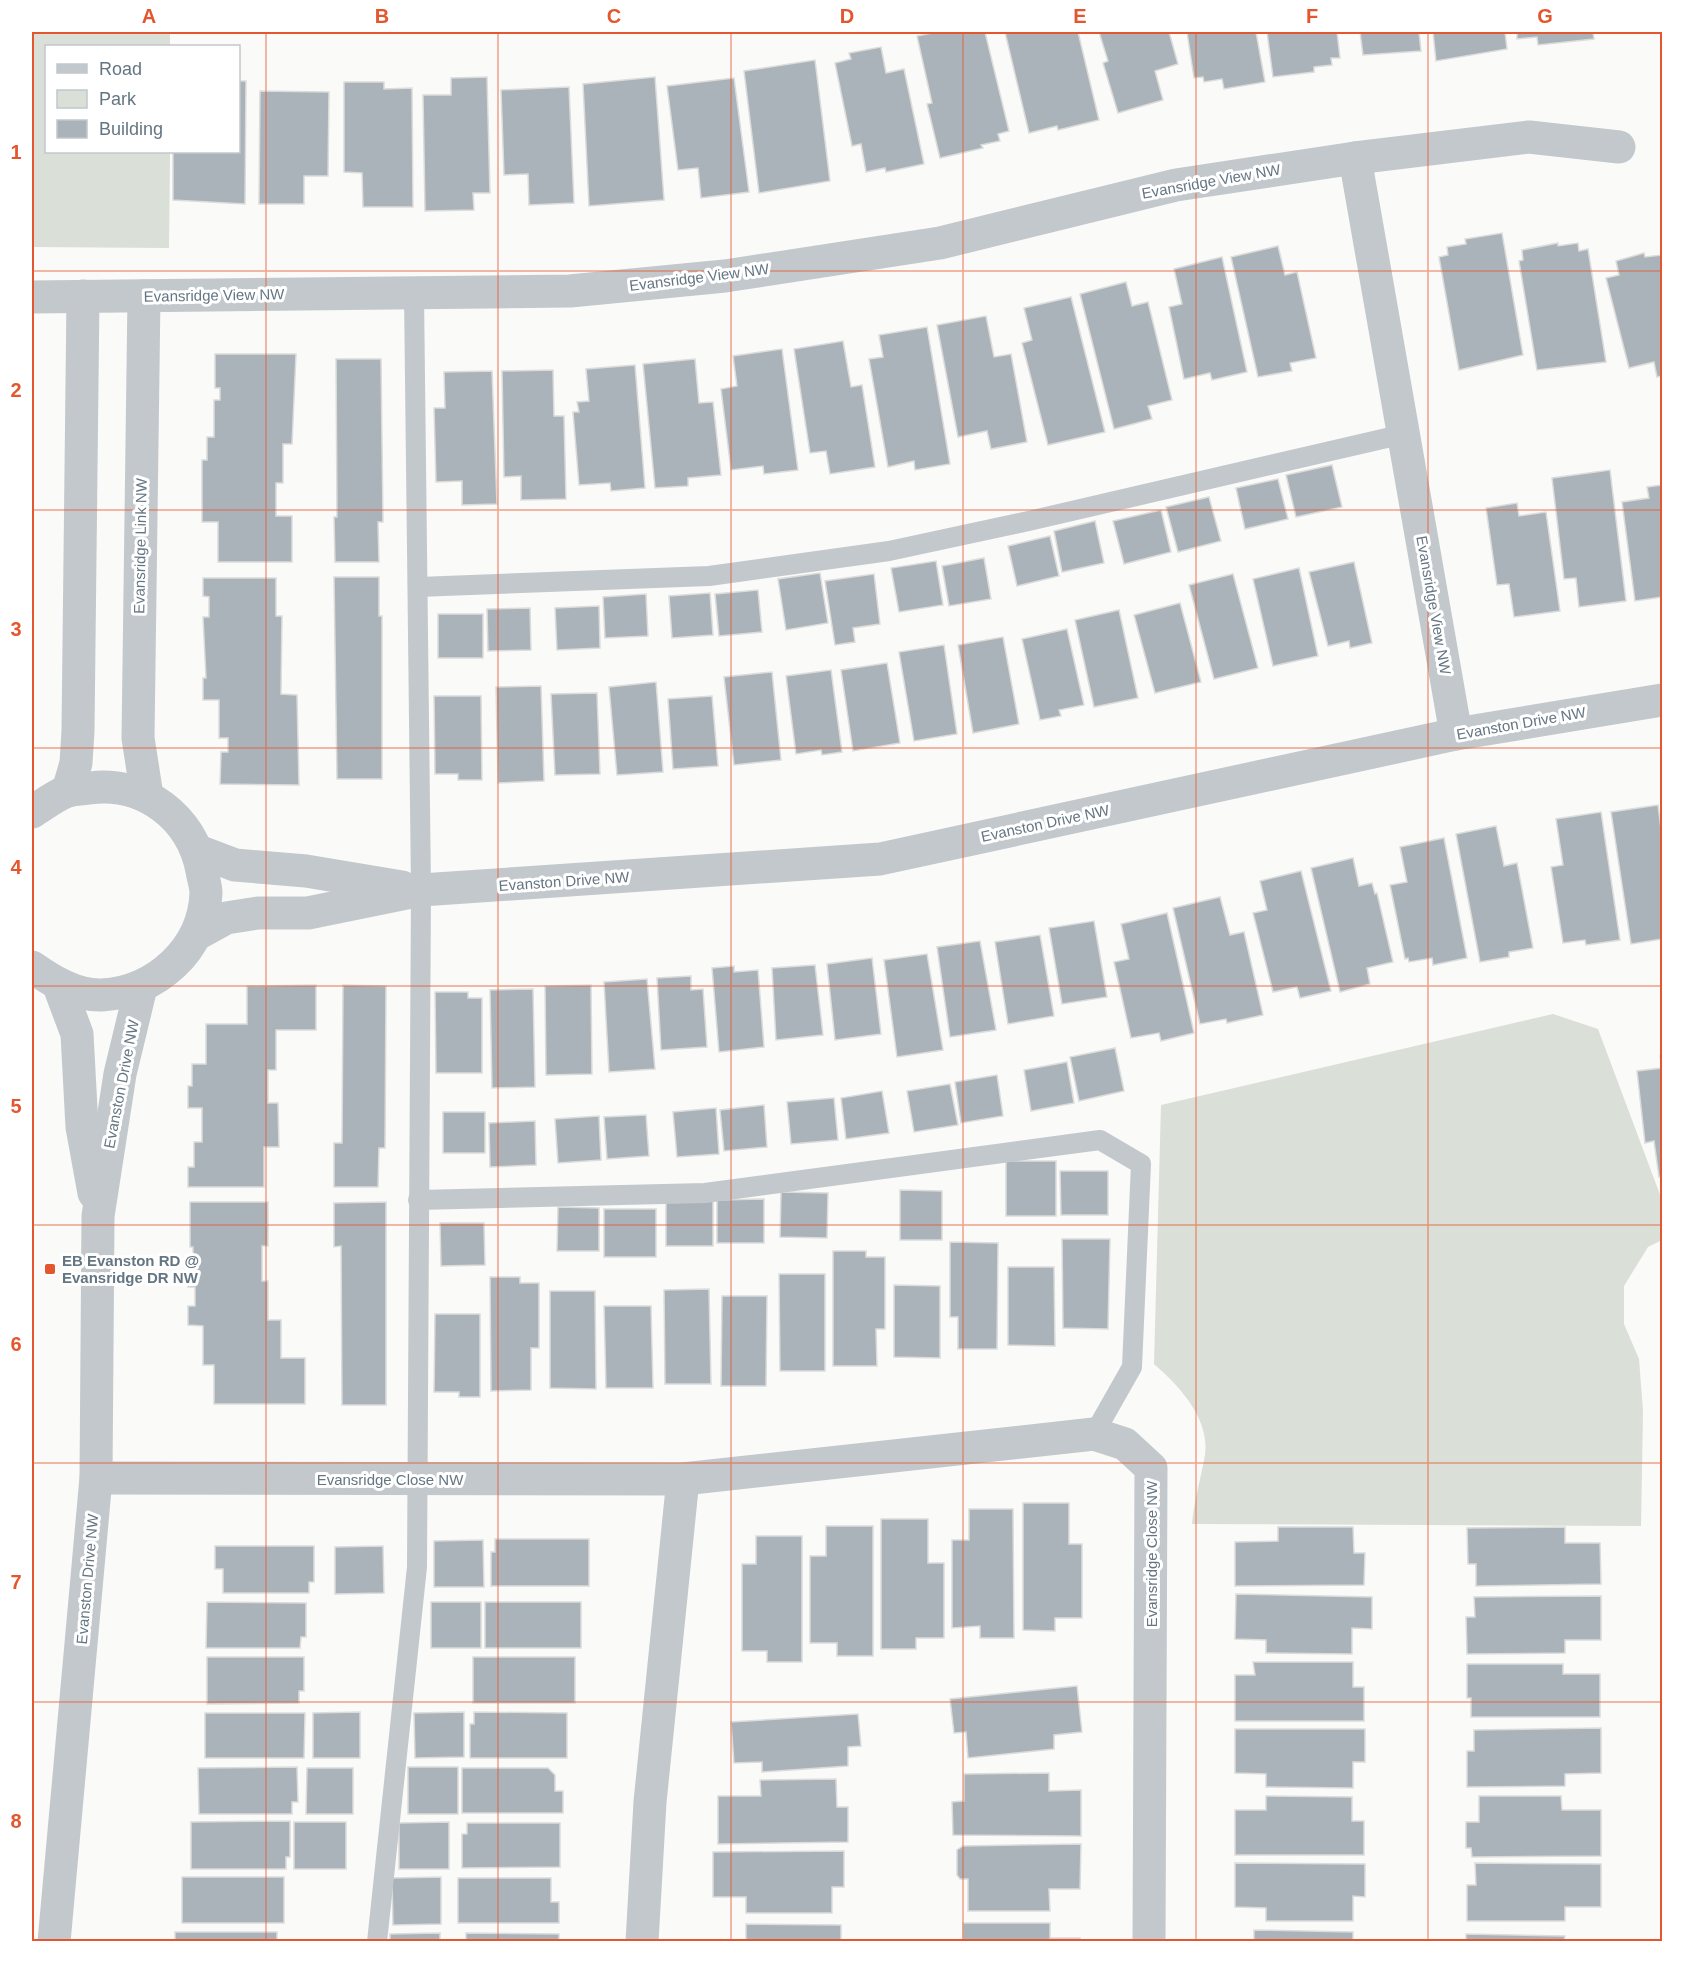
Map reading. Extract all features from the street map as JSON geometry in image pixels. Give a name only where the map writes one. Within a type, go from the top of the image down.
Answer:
[{"type":"street","name":"Evansridge View NW","points":[[32,297],[570,291],[725,276],[940,243],[1176,185],[1355,158],[1529,136],[1619,147]]},
{"type":"street","name":"Evansridge View NW","points":[[1355,158],[1456,734]]},
{"type":"street","points":[[68,791],[76,763],[78,731],[82,296]]},
{"type":"street","name":"Evansridge Link NW","points":[[144,296],[138,738],[147,796]]},
{"type":"street","name":"Evanston Drive NW","points":[[197,934],[226,918],[258,913],[308,913],[421,890],[880,859],[1456,734],[1662,700]]},
{"type":"street","points":[[32,812],[68,791],[108,786],[147,796],[178,819],[198,851],[206,893],[197,934],[174,966],[141,987],[100,995],[59,986],[32,967]]},
{"type":"street","name":"Evanston Drive NW","points":[[198,851],[236,865],[306,871],[421,890]]},
{"type":"street","name":"Evanston Drive NW","points":[[59,986],[77,1034],[82,1127],[98,1216]]},
{"type":"street","name":"Evanston Drive NW","points":[[54,1941],[96,1478],[98,1216],[120,1074],[141,987]]},
{"type":"street","name":"Evansridge Close NW","points":[[96,1478],[683,1479],[1094,1434],[1125,1444],[1151,1468],[1149,1941]]},
{"type":"street","points":[[642,1941],[650,1802],[683,1479]]},
{"type":"lane","points":[[377,1941],[417,1567],[421,890],[414,293]]},
{"type":"lane","points":[[418,587],[709,576],[889,551],[1404,434]]},
{"type":"lane","points":[[418,1200],[705,1193],[1100,1140],[1141,1164],[1132,1367],[1094,1434]]},
{"type":"green space","points":[[32,32],[170,32],[170,45],[45,45],[45,153],[170,153],[169,248],[32,247]]},
{"type":"green space","points":[[1553,1014],[1598,1029],[1662,1200],[1662,1240],[1648,1247],[1624,1286],[1624,1324],[1639,1359],[1643,1411],[1641,1526],[1192,1524],[1205,1455],[1203,1428],[1191,1404],[1154,1364],[1161,1105]]},
{"type":"building","points":[[937,32],[985,32],[1009,131],[998,134],[1000,141],[981,145],[983,148],[940,158],[927,104],[932,103],[917,36]]},
{"type":"building","points":[[1005,32],[1078,32],[1099,120],[1058,130],[1057,126],[1029,133]]},
{"type":"building","points":[[1099,32],[1169,32],[1178,64],[1155,71],[1163,100],[1118,113],[1103,63],[1108,61]]},
{"type":"building","points":[[1187,32],[1256,32],[1265,82],[1224,89],[1222,79],[1204,82],[1203,77],[1194,78]]},
{"type":"building","points":[[1267,32],[1337,32],[1340,58],[1331,58],[1332,65],[1314,67],[1314,72],[1273,77]]},
{"type":"building","points":[[1360,32],[1419,32],[1421,51],[1363,55]]},
{"type":"building","points":[[1433,32],[1505,32],[1507,49],[1436,61]]},
{"type":"building","points":[[1517,32],[1593,32],[1594,39],[1538,45],[1537,37],[1517,39]]},
{"type":"building","points":[[881,47],[886,73],[904,69],[924,164],[886,172],[885,168],[866,172],[861,144],[852,146],[835,63],[851,59],[849,53]]},
{"type":"building","points":[[815,60],[830,181],[759,193],[744,71]]},
{"type":"building","points":[[487,77],[490,193],[473,193],[474,210],[425,211],[423,95],[451,95],[451,78]]},
{"type":"building","points":[[655,77],[664,200],[589,206],[583,84]]},
{"type":"building","points":[[734,78],[749,192],[701,198],[698,168],[678,170],[667,86]]},
{"type":"building","points":[[240,81],[246,81],[245,204],[173,200],[173,153],[240,153]]},
{"type":"building","points":[[344,82],[384,82],[384,89],[412,88],[413,207],[363,207],[362,173],[344,172]]},
{"type":"building","points":[[569,87],[574,203],[529,205],[528,174],[504,175],[501,90]]},
{"type":"building","points":[[260,91],[329,92],[328,176],[304,176],[304,204],[259,204]]},
{"type":"building","points":[[1502,233],[1523,355],[1459,370],[1439,257],[1448,255],[1447,247],[1466,244],[1465,239]]},
{"type":"building","points":[[1558,243],[1558,246],[1578,243],[1579,251],[1588,249],[1606,362],[1537,370],[1519,261],[1523,260],[1522,250]]},
{"type":"building","points":[[1278,246],[1285,275],[1297,272],[1316,358],[1290,363],[1292,371],[1258,377],[1231,257]]},
{"type":"building","points":[[1644,253],[1645,257],[1662,255],[1662,376],[1657,377],[1654,362],[1629,368],[1606,278],[1619,275],[1616,261]]},
{"type":"building","points":[[1222,257],[1247,372],[1212,380],[1210,373],[1184,379],[1169,307],[1182,304],[1174,269]]},
{"type":"building","points":[[1126,282],[1132,306],[1148,302],[1172,400],[1148,406],[1152,419],[1114,429],[1080,294]]},
{"type":"building","points":[[1071,297],[1105,432],[1048,445],[1022,343],[1032,340],[1024,308]]},
{"type":"building","points":[[986,316],[994,357],[1011,354],[1027,442],[991,449],[987,431],[958,437],[937,325]]},
{"type":"building","points":[[927,327],[950,464],[915,470],[914,461],[888,467],[869,359],[883,357],[879,335]]},
{"type":"building","points":[[843,341],[851,387],[862,385],[875,467],[830,474],[826,451],[810,453],[794,349]]},
{"type":"building","points":[[782,349],[798,470],[764,474],[763,466],[731,470],[721,389],[737,386],[733,356]]},
{"type":"building","points":[[215,354],[296,354],[292,444],[283,444],[283,483],[276,483],[276,516],[292,516],[292,562],[218,562],[218,522],[202,522],[202,460],[207,460],[207,437],[214,437],[214,400],[220,400],[220,388],[215,388]]},
{"type":"building","points":[[336,359],[381,359],[383,522],[378,522],[379,562],[335,562]]},
{"type":"building","points":[[695,359],[699,403],[713,402],[721,475],[688,478],[688,486],[655,488],[643,364]]},
{"type":"building","points":[[635,365],[645,488],[611,491],[610,483],[579,485],[573,412],[579,412],[577,402],[589,401],[586,369]]},
{"type":"building","points":[[553,370],[554,416],[564,416],[566,499],[521,500],[521,476],[504,477],[502,371]]},
{"type":"building","points":[[492,371],[497,504],[462,505],[462,481],[436,482],[434,408],[445,408],[444,372]]},
{"type":"building","points":[[1332,465],[1342,507],[1296,517],[1286,475]]},
{"type":"building","points":[[1610,470],[1626,601],[1579,607],[1576,578],[1564,579],[1552,478]]},
{"type":"building","points":[[1278,479],[1288,519],[1245,529],[1236,488]]},
{"type":"building","points":[[1662,485],[1662,597],[1635,601],[1622,502],[1649,498],[1647,487]]},
{"type":"building","points":[[1209,497],[1221,541],[1178,552],[1166,507]]},
{"type":"building","points":[[1517,503],[1519,516],[1546,512],[1560,611],[1514,617],[1509,584],[1497,585],[1486,508]]},
{"type":"building","points":[[1161,510],[1171,552],[1124,564],[1113,521]]},
{"type":"building","points":[[1095,521],[1104,563],[1062,572],[1054,531]]},
{"type":"building","points":[[1050,536],[1059,576],[1017,586],[1008,546]]},
{"type":"building","points":[[984,558],[991,599],[949,606],[942,566]]},
{"type":"building","points":[[936,561],[943,605],[899,612],[891,568]]},
{"type":"building","points":[[1354,562],[1372,643],[1350,648],[1349,641],[1328,646],[1309,572]]},
{"type":"building","points":[[1299,568],[1318,656],[1273,666],[1253,579]]},
{"type":"building","points":[[820,573],[828,623],[786,630],[778,579]]},
{"type":"building","points":[[874,574],[880,624],[853,628],[855,642],[835,645],[825,581]]},
{"type":"building","points":[[1233,574],[1258,668],[1214,679],[1189,585]]},
{"type":"building","points":[[334,577],[379,577],[379,616],[382,616],[382,779],[337,779]]},
{"type":"building","points":[[203,578],[276,578],[276,616],[282,616],[281,694],[297,695],[299,785],[220,784],[221,752],[228,752],[228,738],[219,738],[219,700],[203,700],[203,678],[206,678],[203,617],[209,617],[209,597],[203,596]]},
{"type":"building","points":[[758,590],[762,632],[719,636],[715,594]]},
{"type":"building","points":[[710,593],[713,635],[672,638],[669,596]]},
{"type":"building","points":[[646,594],[648,636],[605,638],[603,597]]},
{"type":"building","points":[[1180,603],[1201,682],[1155,693],[1134,615]]},
{"type":"building","points":[[599,606],[600,648],[557,650],[555,608]]},
{"type":"building","points":[[530,608],[531,650],[488,651],[487,609]]},
{"type":"building","points":[[1119,610],[1138,698],[1094,707],[1075,620]]},
{"type":"building","points":[[438,614],[483,614],[483,658],[438,658]]},
{"type":"building","points":[[1067,629],[1084,705],[1059,710],[1061,716],[1040,720],[1022,639]]},
{"type":"building","points":[[1003,637],[1019,724],[973,733],[958,645]]},
{"type":"building","points":[[944,645],[957,734],[914,741],[899,652]]},
{"type":"building","points":[[887,663],[900,743],[853,751],[841,670]]},
{"type":"building","points":[[831,670],[842,752],[822,755],[821,750],[796,754],[786,676]]},
{"type":"building","points":[[772,672],[781,760],[734,765],[724,677]]},
{"type":"building","points":[[656,682],[663,772],[617,775],[609,687]]},
{"type":"building","points":[[541,686],[544,781],[498,783],[496,687]]},
{"type":"building","points":[[597,693],[600,774],[555,775],[551,694]]},
{"type":"building","points":[[434,696],[481,696],[482,780],[458,780],[458,774],[435,774]]},
{"type":"building","points":[[712,696],[718,766],[673,769],[668,699]]},
{"type":"building","points":[[1658,805],[1662,837],[1662,939],[1631,944],[1611,812]]},
{"type":"building","points":[[1601,812],[1620,940],[1586,945],[1585,940],[1563,943],[1551,867],[1563,865],[1556,819]]},
{"type":"building","points":[[1496,826],[1504,866],[1517,863],[1533,948],[1509,952],[1509,957],[1480,962],[1456,834]]},
{"type":"building","points":[[1444,838],[1467,958],[1433,965],[1432,958],[1409,962],[1408,958],[1405,959],[1390,885],[1407,882],[1400,847]]},
{"type":"building","points":[[1353,858],[1359,886],[1372,883],[1375,894],[1377,893],[1393,962],[1367,968],[1370,984],[1340,992],[1311,868]]},
{"type":"building","points":[[1301,871],[1331,991],[1300,998],[1297,987],[1273,992],[1253,913],[1267,910],[1260,881]]},
{"type":"building","points":[[1220,897],[1230,935],[1244,932],[1263,1015],[1227,1023],[1226,1019],[1200,1024],[1173,908]]},
{"type":"building","points":[[1167,913],[1194,1033],[1161,1041],[1159,1033],[1131,1038],[1114,962],[1129,959],[1121,924]]},
{"type":"building","points":[[1094,921],[1107,997],[1062,1004],[1049,928]]},
{"type":"building","points":[[1040,935],[1054,1016],[1008,1024],[995,942]]},
{"type":"building","points":[[980,941],[996,1030],[950,1037],[937,947]]},
{"type":"building","points":[[927,954],[943,1050],[897,1057],[884,960]]},
{"type":"building","points":[[872,958],[881,1034],[835,1040],[827,964]]},
{"type":"building","points":[[815,965],[823,1035],[776,1040],[772,968]]},
{"type":"building","points":[[734,966],[734,972],[758,970],[764,1047],[719,1052],[712,968]]},
{"type":"building","points":[[691,976],[691,990],[703,989],[707,1047],[661,1050],[657,978]]},
{"type":"building","points":[[647,979],[655,1069],[609,1072],[604,982]]},
{"type":"building","points":[[316,985],[316,1030],[276,1030],[276,1070],[268,1070],[268,1103],[278,1103],[279,1147],[264,1147],[264,1187],[188,1187],[188,1167],[194,1167],[194,1142],[202,1142],[202,1108],[188,1108],[188,1086],[192,1086],[192,1064],[206,1064],[206,1024],[247,1024],[247,986]]},
{"type":"building","points":[[343,985],[386,986],[385,1148],[379,1148],[378,1187],[334,1187],[334,1143],[342,1143]]},
{"type":"building","points":[[591,985],[592,1074],[546,1075],[545,986]]},
{"type":"building","points":[[533,989],[535,1087],[492,1088],[490,990]]},
{"type":"building","points":[[435,992],[468,992],[468,998],[482,998],[482,1073],[436,1073]]},
{"type":"building","points":[[1115,1048],[1124,1091],[1079,1101],[1070,1057]]},
{"type":"building","points":[[1067,1062],[1074,1103],[1031,1111],[1024,1070]]},
{"type":"building","points":[[1662,1068],[1662,1177],[1659,1177],[1654,1141],[1645,1143],[1637,1071]]},
{"type":"building","points":[[997,1075],[1003,1116],[961,1123],[955,1082]]},
{"type":"building","points":[[950,1084],[958,1125],[914,1132],[907,1091]]},
{"type":"building","points":[[882,1091],[889,1133],[846,1139],[841,1098]]},
{"type":"building","points":[[834,1098],[838,1140],[791,1144],[787,1102]]},
{"type":"building","points":[[764,1105],[767,1147],[724,1151],[720,1110]]},
{"type":"building","points":[[716,1108],[719,1154],[677,1157],[673,1112]]},
{"type":"building","points":[[443,1112],[485,1112],[485,1153],[443,1153]]},
{"type":"building","points":[[646,1115],[649,1156],[607,1159],[604,1117]]},
{"type":"building","points":[[599,1116],[601,1160],[558,1163],[555,1119]]},
{"type":"building","points":[[535,1121],[536,1165],[490,1167],[489,1123]]},
{"type":"building","points":[[1006,1161],[1056,1161],[1056,1216],[1006,1216]]},
{"type":"building","points":[[1060,1171],[1108,1171],[1108,1215],[1061,1215]]},
{"type":"building","points":[[900,1190],[942,1191],[942,1240],[900,1240]]},
{"type":"building","points":[[781,1192],[828,1193],[827,1238],[780,1237]]},
{"type":"building","points":[[764,1199],[764,1243],[717,1243],[717,1200]]},
{"type":"building","points":[[713,1201],[713,1246],[666,1246],[666,1202]]},
{"type":"building","points":[[190,1202],[268,1202],[268,1246],[262,1246],[262,1281],[268,1281],[268,1320],[281,1320],[281,1358],[305,1358],[305,1404],[214,1404],[214,1365],[203,1365],[203,1326],[188,1325],[188,1306],[195,1306],[195,1287],[188,1287],[188,1263],[193,1263],[193,1247],[190,1247]]},
{"type":"building","points":[[386,1202],[386,1405],[342,1405],[341,1246],[334,1247],[334,1203]]},
{"type":"building","points":[[558,1207],[599,1208],[599,1251],[557,1251]]},
{"type":"building","points":[[604,1209],[656,1209],[656,1257],[604,1257]]},
{"type":"building","points":[[440,1223],[484,1223],[485,1265],[441,1266]]},
{"type":"building","points":[[1062,1239],[1110,1239],[1108,1329],[1063,1328]]},
{"type":"building","points":[[950,1242],[998,1243],[997,1349],[958,1349],[958,1317],[950,1317]]},
{"type":"building","points":[[833,1251],[866,1251],[866,1257],[885,1257],[885,1329],[876,1329],[877,1366],[833,1366]]},
{"type":"building","points":[[1008,1267],[1054,1267],[1055,1346],[1008,1345]]},
{"type":"building","points":[[779,1274],[825,1274],[825,1371],[780,1371]]},
{"type":"building","points":[[490,1277],[520,1277],[520,1283],[539,1283],[539,1348],[531,1348],[531,1390],[491,1391]]},
{"type":"building","points":[[894,1285],[940,1286],[940,1358],[894,1357]]},
{"type":"building","points":[[709,1289],[711,1384],[665,1384],[664,1290]]},
{"type":"building","points":[[550,1291],[595,1291],[596,1389],[550,1388]]},
{"type":"building","points":[[722,1296],[767,1296],[766,1386],[721,1386]]},
{"type":"building","points":[[604,1306],[651,1306],[653,1388],[606,1388]]},
{"type":"building","points":[[435,1314],[480,1314],[480,1397],[459,1397],[459,1392],[434,1392]]},
{"type":"building","points":[[1023,1503],[1069,1503],[1069,1544],[1082,1544],[1082,1618],[1055,1618],[1055,1631],[1023,1630]]},
{"type":"building","points":[[969,1509],[1013,1509],[1014,1638],[980,1638],[980,1626],[952,1628],[952,1540],[969,1540]]},
{"type":"building","points":[[881,1519],[928,1519],[928,1563],[944,1563],[944,1638],[916,1638],[916,1649],[881,1649]]},
{"type":"building","points":[[826,1526],[873,1526],[873,1656],[837,1656],[837,1643],[810,1643],[810,1556],[826,1556]]},
{"type":"building","points":[[1278,1527],[1353,1527],[1354,1553],[1365,1553],[1364,1585],[1235,1586],[1235,1542],[1278,1541]]},
{"type":"building","points":[[1565,1527],[1565,1543],[1600,1543],[1601,1584],[1476,1586],[1476,1564],[1468,1564],[1467,1528]]},
{"type":"building","points":[[756,1536],[802,1536],[802,1662],[767,1662],[767,1651],[742,1651],[742,1564],[756,1564]]},
{"type":"building","points":[[495,1539],[589,1539],[589,1586],[491,1586],[491,1552],[495,1552]]},
{"type":"building","points":[[483,1540],[484,1587],[434,1587],[434,1541]]},
{"type":"building","points":[[215,1546],[314,1546],[314,1582],[309,1582],[309,1593],[223,1593],[223,1569],[215,1569]]},
{"type":"building","points":[[383,1546],[384,1593],[335,1594],[335,1547]]},
{"type":"building","points":[[1236,1594],[1372,1597],[1372,1629],[1352,1628],[1352,1654],[1266,1653],[1266,1640],[1235,1639]]},
{"type":"building","points":[[1601,1596],[1601,1640],[1565,1640],[1565,1653],[1467,1654],[1466,1617],[1475,1617],[1474,1597]]},
{"type":"building","points":[[207,1602],[306,1603],[306,1637],[301,1637],[300,1648],[206,1648]]},
{"type":"building","points":[[431,1602],[481,1602],[481,1648],[431,1648]]},
{"type":"building","points":[[485,1602],[581,1602],[581,1648],[485,1648]]},
{"type":"building","points":[[207,1657],[304,1657],[304,1691],[299,1691],[299,1703],[207,1704]]},
{"type":"building","points":[[473,1657],[575,1657],[575,1703],[473,1703]]},
{"type":"building","points":[[1253,1662],[1353,1662],[1353,1687],[1364,1687],[1364,1721],[1235,1721],[1235,1675],[1255,1675]]},
{"type":"building","points":[[1467,1664],[1563,1664],[1563,1674],[1600,1674],[1600,1717],[1471,1717],[1471,1698],[1467,1698]]},
{"type":"building","points":[[1077,1686],[1082,1732],[1054,1735],[1054,1749],[968,1758],[966,1732],[954,1733],[950,1699]]},
{"type":"building","points":[[360,1712],[360,1758],[313,1758],[313,1713]]},
{"type":"building","points":[[464,1712],[464,1757],[415,1758],[414,1713]]},
{"type":"building","points":[[474,1712],[567,1713],[567,1758],[470,1758],[470,1724],[474,1724]]},
{"type":"building","points":[[205,1713],[305,1713],[304,1758],[205,1758]]},
{"type":"building","points":[[858,1714],[861,1746],[848,1747],[848,1766],[762,1772],[762,1762],[734,1763],[731,1722]]},
{"type":"building","points":[[1601,1728],[1601,1773],[1565,1774],[1565,1786],[1467,1787],[1467,1751],[1474,1751],[1474,1730]]},
{"type":"building","points":[[1235,1729],[1365,1729],[1365,1762],[1353,1762],[1353,1788],[1266,1787],[1266,1774],[1235,1773]]},
{"type":"building","points":[[297,1767],[298,1802],[292,1802],[292,1814],[199,1814],[198,1768]]},
{"type":"building","points":[[408,1767],[458,1767],[458,1814],[408,1814]]},
{"type":"building","points":[[307,1768],[353,1768],[353,1814],[306,1814]]},
{"type":"building","points":[[462,1768],[548,1768],[555,1775],[555,1791],[563,1791],[563,1813],[462,1813]]},
{"type":"building","points":[[1049,1773],[1049,1791],[1081,1790],[1081,1836],[953,1835],[952,1802],[964,1801],[964,1774]]},
{"type":"building","points":[[836,1779],[837,1807],[848,1807],[848,1842],[718,1844],[718,1796],[761,1796],[760,1780]]},
{"type":"building","points":[[1266,1796],[1352,1797],[1352,1821],[1364,1821],[1364,1855],[1235,1855],[1235,1810],[1266,1810]]},
{"type":"building","points":[[1479,1796],[1561,1796],[1562,1810],[1601,1810],[1601,1856],[1472,1857],[1471,1848],[1466,1848],[1466,1822],[1479,1822]]},
{"type":"building","points":[[290,1821],[290,1857],[286,1857],[286,1869],[191,1869],[191,1822]]},
{"type":"building","points":[[294,1822],[346,1822],[346,1869],[294,1869]]},
{"type":"building","points":[[449,1822],[449,1869],[399,1869],[399,1823]]},
{"type":"building","points":[[467,1823],[560,1823],[560,1867],[462,1868],[462,1834],[467,1834]]},
{"type":"building","points":[[1081,1844],[1080,1889],[1049,1889],[1050,1911],[968,1911],[968,1879],[960,1879],[957,1875],[957,1850],[963,1846]]},
{"type":"building","points":[[844,1851],[844,1887],[832,1887],[832,1913],[746,1913],[746,1897],[713,1897],[713,1852]]},
{"type":"building","points":[[1235,1863],[1365,1864],[1365,1897],[1353,1896],[1353,1921],[1266,1921],[1266,1908],[1235,1907]]},
{"type":"building","points":[[1475,1863],[1601,1864],[1601,1907],[1565,1907],[1565,1921],[1467,1921],[1467,1885],[1476,1885]]},
{"type":"building","points":[[182,1877],[284,1877],[284,1923],[182,1923]]},
{"type":"building","points":[[441,1877],[441,1924],[393,1925],[392,1878]]},
{"type":"building","points":[[458,1878],[551,1878],[551,1902],[559,1902],[559,1923],[458,1923]]},
{"type":"building","points":[[963,1923],[1050,1923],[1050,1938],[1080,1938],[1080,1942],[963,1942]]},
{"type":"building","points":[[746,1924],[841,1925],[841,1942],[746,1942]]},
{"type":"building","points":[[1254,1930],[1353,1932],[1353,1942],[1254,1942]]},
{"type":"building","points":[[175,1932],[277,1932],[277,1942],[175,1942]]},
{"type":"building","points":[[440,1933],[440,1942],[390,1942],[390,1934]]},
{"type":"building","points":[[466,1933],[559,1934],[559,1942],[466,1942]]},
{"type":"building","points":[[1466,1934],[1565,1936],[1564,1942],[1466,1942]]},
{"type":"place","name":"EB Evanston RD @ Evansridge DR NW","points":[[50,1269]]}]
